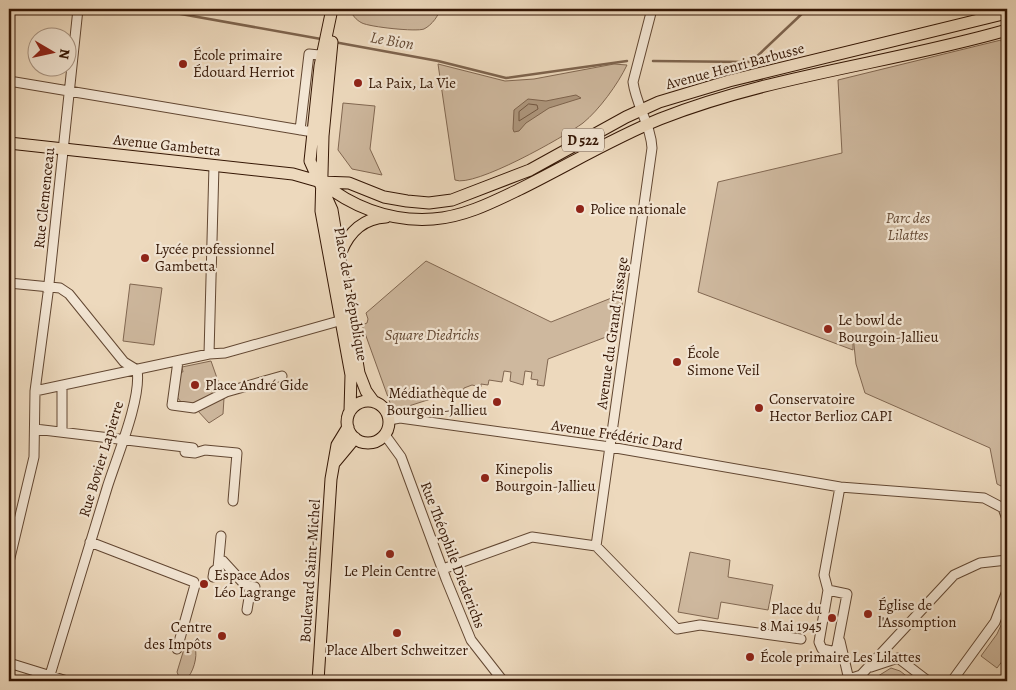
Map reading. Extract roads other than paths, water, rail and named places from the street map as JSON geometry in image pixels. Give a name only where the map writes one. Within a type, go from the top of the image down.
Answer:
[{"type":"main road","name":"Avenue Henri Barbusse","points":[[321,182],[349,183],[384,197],[407,201],[430,203],[452,200],[530,170],[626,116],[712,85],[1007,13]]},
{"type":"main road","points":[[328,51],[331,15]]},
{"type":"main road","name":"Avenue Henri Barbusse","points":[[321,182],[351,204],[393,216],[433,219],[479,208],[646,126],[724,97],[1007,30]]},
{"type":"main road","name":"Place de la République","points":[[328,51],[320,66],[310,161],[332,210],[341,253],[350,375],[350,411]]},
{"type":"main road","name":"Place de la République","points":[[328,51],[321,211],[345,319],[366,391],[374,402]]},
{"type":"main road","name":"Avenue Gambetta","points":[[9,143],[293,174],[321,182]]},
{"type":"main road","points":[[341,253],[346,239],[356,229],[373,218],[393,216]]},
{"type":"main road","points":[[374,402],[383,407],[389,420],[385,435],[380,439],[367,443],[355,438],[348,427],[350,411],[358,403],[374,402]]},
{"type":"main road","name":"Boulevard Saint-Michel","points":[[318,681],[334,463],[337,444],[348,427]]},
{"type":"main road","points":[[334,463],[355,438]]},
{"type":"street","name":"Rue Clemenceau","points":[[9,562],[34,457],[35,391],[49,287],[78,9]]},
{"type":"street","name":"Avenue du Grand Tissage","points":[[596,546],[652,148],[633,82],[652,9]]},
{"type":"street","points":[[300,130],[309,54],[319,55],[328,51]]},
{"type":"street","points":[[9,82],[313,132]]},
{"type":"street","points":[[209,354],[214,165]]},
{"type":"street","points":[[9,283],[60,288],[69,294],[124,362],[137,370]]},
{"type":"street","points":[[35,391],[209,354],[224,353],[345,319]]},
{"type":"street","points":[[178,361],[172,406],[194,408],[226,392],[282,376]]},
{"type":"street","name":"Rue Bovier Lapierre","points":[[50,675],[123,440],[138,385],[137,370]]},
{"type":"street","points":[[62,386],[62,432]]},
{"type":"street","name":"Avenue Frédéric Dard","points":[[389,420],[400,418],[610,447],[840,487],[984,498],[1003,508],[1007,519]]},
{"type":"street","points":[[35,429],[193,448]]},
{"type":"street","name":"Rue Théophile Diederichs","points":[[385,435],[401,457],[471,640],[501,679]]},
{"type":"street","points":[[180,452],[196,454],[205,450],[237,453],[233,501]]},
{"type":"street","points":[[828,590],[847,594],[836,652],[822,649],[819,642],[828,590],[824,575],[840,487]]},
{"type":"street","points":[[218,568],[221,536]]},
{"type":"street","points":[[443,569],[532,537],[596,546],[677,629],[700,625],[801,639]]},
{"type":"street","points":[[90,544],[194,582],[195,585],[176,649]]},
{"type":"street","points":[[839,639],[846,681],[861,675],[954,576],[980,563],[1007,560]]},
{"type":"street","points":[[213,577],[214,571],[223,561],[245,586],[253,586],[247,610]]},
{"type":"street","points":[[952,681],[995,622],[1007,591]]},
{"type":"street","points":[[894,641],[895,657]]},
{"type":"street","points":[[868,668],[895,657]]},
{"type":"street","points":[[895,657],[928,681]]},
{"type":"street","points":[[9,663],[67,681]]},
{"type":"street","points":[[490,681],[501,679]]},
{"type":"water","points":[[576,95],[581,98],[549,108],[526,123],[519,131],[514,132],[514,110],[528,99],[546,101]]},
{"type":"waterway","name":"Le Bion","points":[[153,9],[321,39]]},
{"type":"waterway","name":"Le Bion","points":[[653,61],[751,62],[807,9]]},
{"type":"waterway","name":"Le Bion","points":[[334,42],[438,61],[506,78],[627,61]]},
{"type":"place","name":"École primaire Édouard Herriot","points":[[183,64]]},
{"type":"place","name":"La Paix, La Vie","points":[[358,83]]},
{"type":"place","name":"Police nationale","points":[[580,209]]},
{"type":"place","name":"Lycée professionnel Gambetta","points":[[145,258]]},
{"type":"place","name":"Le bowl de Bourgoin-Jallieu","points":[[828,329]]},
{"type":"place","name":"École Simone Veil","points":[[677,362]]},
{"type":"place","name":"Place André Gide","points":[[195,385]]},
{"type":"place","name":"Médiathèque de Bourgoin-Jallieu","points":[[497,402]]},
{"type":"place","name":"Conservatoire Hector Berlioz CAPI","points":[[759,408]]},
{"type":"place","name":"Kinepolis Bourgoin-Jallieu","points":[[485,478]]},
{"type":"place","name":"Le Plein Centre","points":[[390,554]]},
{"type":"place","name":"Espace Ados Léo Lagrange","points":[[204,584]]},
{"type":"place","name":"Église de l'Assomption","points":[[868,614]]},
{"type":"place","name":"Place du 8 Mai 1945","points":[[832,618]]},
{"type":"place","name":"Place Albert Schweitzer","points":[[397,633]]},
{"type":"place","name":"Centre des Impôts","points":[[222,636]]},
{"type":"place","name":"École primaire Les Lilattes","points":[[750,657]]},
{"type":"park label","name":"Parc des Lilattes","points":[[908,226]]},
{"type":"park label","name":"Square Diedrichs","points":[[432,335]]}]
